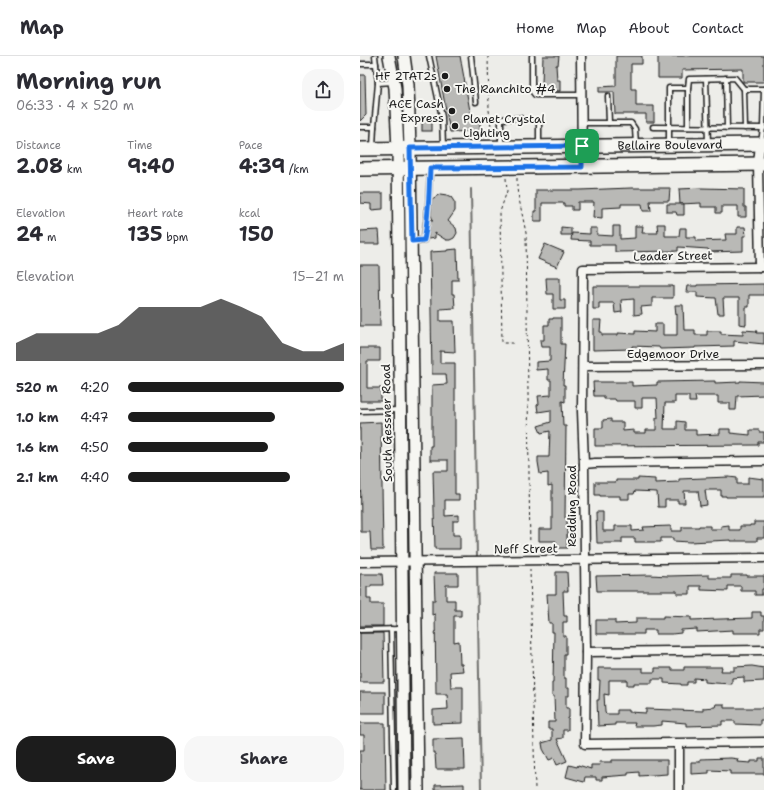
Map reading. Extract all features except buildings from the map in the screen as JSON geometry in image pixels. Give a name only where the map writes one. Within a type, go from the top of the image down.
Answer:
[{"type":"main road","name":"South Gessner Road","points":[[389,56],[404,149]]},
{"type":"main road","name":"South Gessner Road","points":[[404,56],[408,85],[398,305],[401,562],[397,629],[399,769],[404,790]]},
{"type":"main road","name":"Bellaire Boulevard","points":[[360,149],[762,144]]},
{"type":"main road","name":"Bellaire Boulevard","points":[[360,169],[761,164]]},
{"type":"main road","name":"South Gessner Road","points":[[404,168],[412,241],[418,790]]},
{"type":"main road","points":[[398,305],[413,304]]},
{"type":"main road","points":[[400,427],[414,427]]},
{"type":"street","points":[[581,56],[582,167]]},
{"type":"street","points":[[762,144],[762,267]]},
{"type":"street","name":"Leader Street","points":[[583,269],[762,267]]},
{"type":"street","name":"Redding Road","points":[[583,269],[582,410],[586,652],[585,744],[679,744]]},
{"type":"street","name":"Edgemoor Drive","points":[[583,366],[764,365]]},
{"type":"street","points":[[584,464],[764,460]]},
{"type":"street","name":"Neff Street","points":[[360,562],[764,558]]},
{"type":"street","points":[[586,652],[764,650]]},
{"type":"street","points":[[680,790],[679,744],[764,742]]},
{"type":"lane","points":[[374,149],[374,127],[378,83],[375,56]]},
{"type":"lane","points":[[428,56],[442,117],[443,148]]},
{"type":"lane","points":[[472,56],[476,102]]},
{"type":"lane","points":[[532,56],[532,91],[535,94],[581,95]]},
{"type":"lane","points":[[360,64],[376,64]]},
{"type":"lane","points":[[726,78],[727,128]]},
{"type":"lane","points":[[688,127],[689,79],[735,78],[744,89],[745,128]]},
{"type":"lane","points":[[706,79],[708,145]]},
{"type":"lane","points":[[378,83],[394,82]]},
{"type":"lane","points":[[669,146],[669,88],[688,88]]},
{"type":"lane","points":[[744,89],[764,90],[764,128],[762,144]]},
{"type":"lane","points":[[608,96],[609,123]]},
{"type":"lane","points":[[501,147],[501,119],[520,118]]},
{"type":"lane","points":[[582,123],[628,123],[635,129],[636,146]]},
{"type":"lane","points":[[539,147],[540,124]]},
{"type":"lane","points":[[360,127],[374,127]]},
{"type":"lane","points":[[653,127],[764,128]]},
{"type":"lane","points":[[412,241],[424,240],[428,209],[430,168]]},
{"type":"lane","points":[[360,411],[400,410]]},
{"type":"lane","points":[[360,630],[397,629]]},
{"type":"lane","points":[[394,790],[399,769]]},
{"type":"path","points":[[488,56],[489,110],[492,135]]},
{"type":"path","points":[[506,168],[507,191],[500,212],[502,343],[515,344]]},
{"type":"path","points":[[517,178],[517,189],[526,233],[530,556]]},
{"type":"path","points":[[530,565],[534,790]]},
{"type":"waterway","points":[[471,189],[477,558]]},
{"type":"waterway","points":[[477,562],[481,790]]},
{"type":"place","name":"HF 2TAT2s","points":[[445,76]]},
{"type":"place","name":"The Ranchito #4","points":[[447,89]]},
{"type":"place","name":"ACE Cash Express","points":[[452,111]]},
{"type":"place","name":"Planet Crystal Lighting","points":[[455,126]]},
{"type":"route","points":[[582,146],[582,167],[430,168],[428,209],[424,240],[412,241],[410,148],[582,146]]}]
